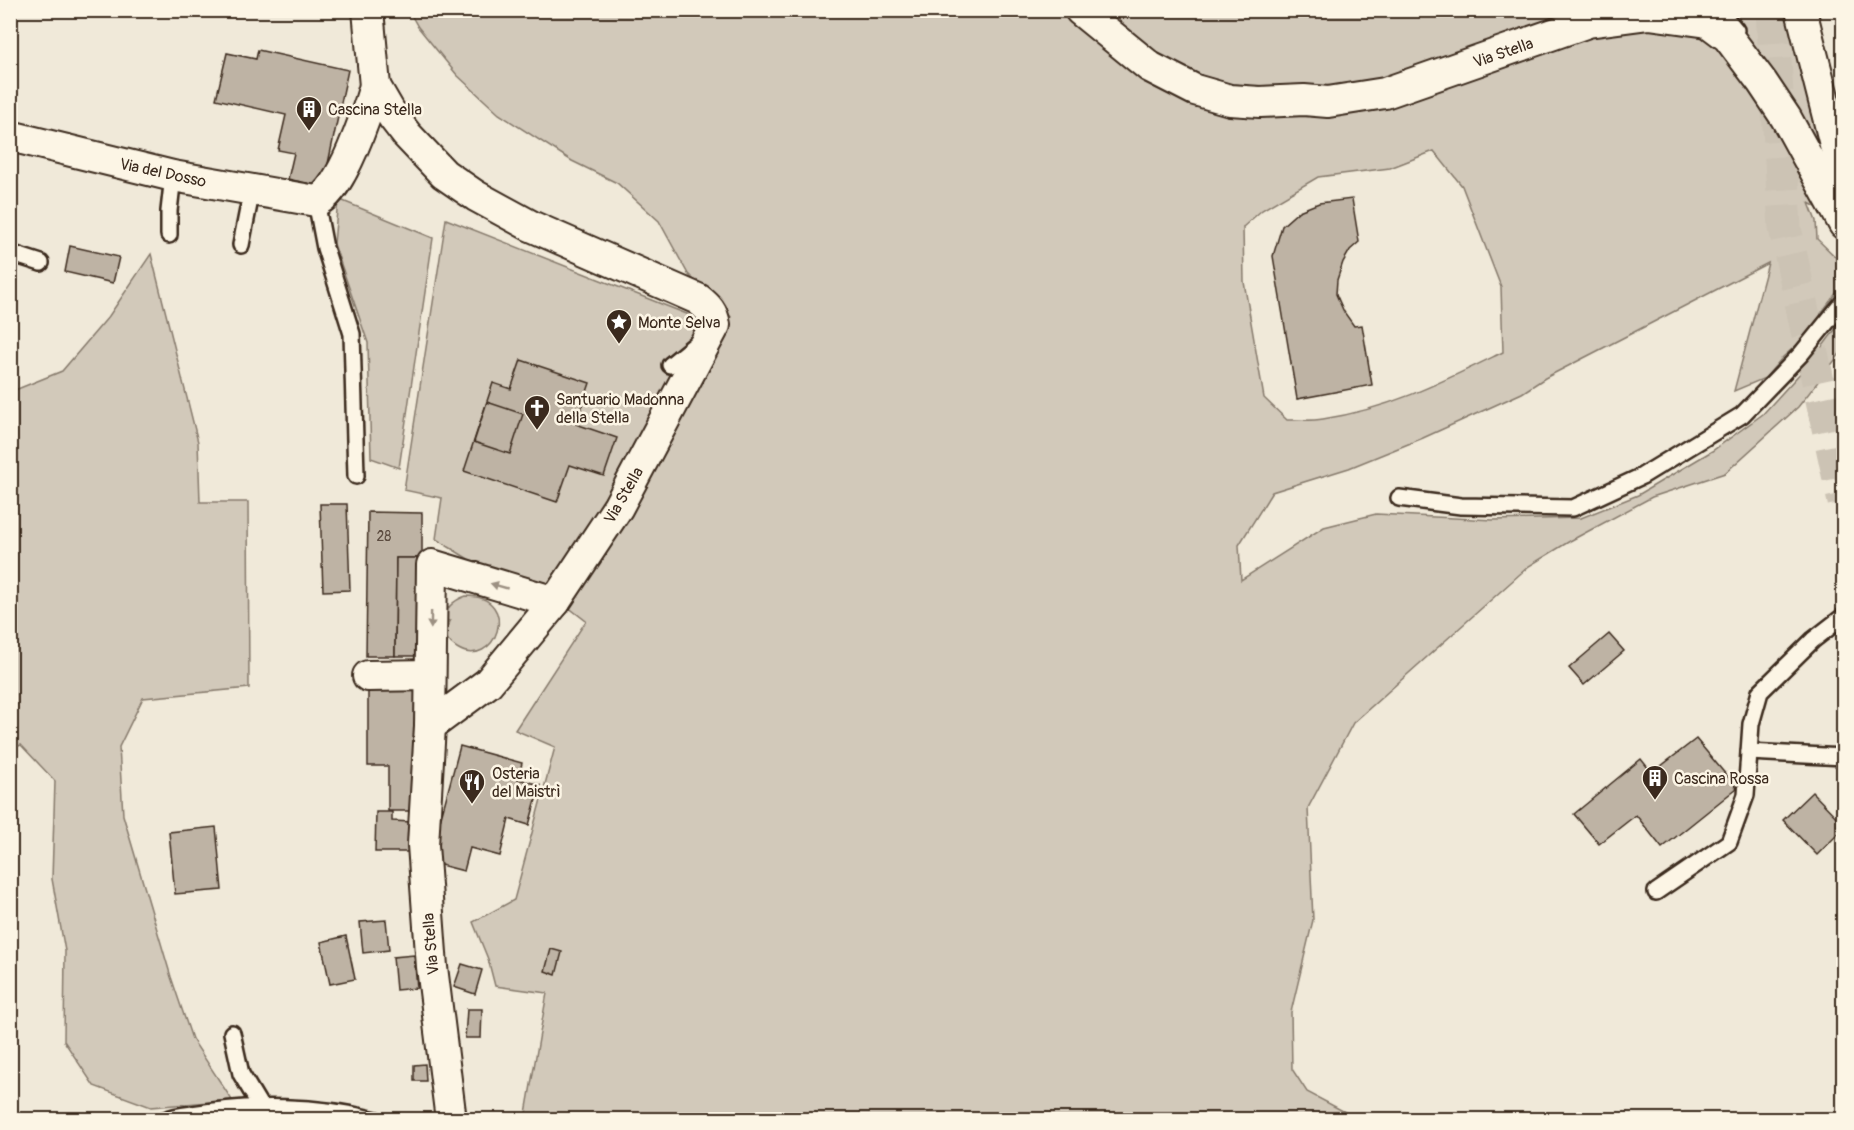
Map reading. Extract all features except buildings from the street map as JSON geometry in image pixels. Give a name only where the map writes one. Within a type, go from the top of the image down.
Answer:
[{"type":"street","points":[[316,201],[326,195],[358,139],[375,86],[368,10]]},
{"type":"street","name":"Via Stella","points":[[1080,10],[1150,67],[1195,90],[1230,100],[1260,102],[1304,100],[1328,102],[1385,93],[1588,22],[1649,14],[1708,22],[1728,37],[1786,118],[1844,224]]},
{"type":"street","points":[[1801,10],[1844,180]]},
{"type":"street","points":[[375,86],[393,117],[407,135],[444,174],[476,196],[531,226],[698,299],[714,315],[713,329]]},
{"type":"street","name":"Via del Dosso","points":[[10,136],[173,176],[316,201]]},
{"type":"street","name":"Via Stella","points":[[451,1119],[426,905],[423,845],[430,726],[488,683],[555,602],[618,507],[713,329]]},
{"type":"street","points":[[430,726],[432,565],[555,602]]},
{"type":"street","points":[[368,676],[430,675]]},
{"type":"lane","points":[[1719,10],[1742,39],[1747,61]]},
{"type":"lane","points":[[169,235],[173,176]]},
{"type":"lane","points":[[240,245],[252,189]]},
{"type":"lane","points":[[316,201],[325,248],[352,334],[356,476]]},
{"type":"lane","points":[[10,253],[41,263]]},
{"type":"lane","points":[[1399,498],[1461,506],[1573,508],[1642,476],[1742,415],[1801,354],[1844,302]]},
{"type":"lane","points":[[670,365],[713,329]]},
{"type":"lane","points":[[1656,892],[1729,842],[1746,795],[1751,724],[1760,692],[1813,640],[1844,616]]},
{"type":"lane","points":[[1749,752],[1844,757]]},
{"type":"lane","points":[[231,1033],[241,1074],[262,1109]]},
{"type":"lane","points":[[165,1119],[212,1111],[288,1108],[352,1113],[376,1119]]},
{"type":"shaded area","points":[[409,11],[1792,11],[1824,158],[1825,212],[1809,203],[1816,221],[1817,239],[1844,265],[1843,284],[1799,343],[1765,378],[1734,391],[1768,263],[1545,378],[1522,393],[1423,438],[1349,468],[1272,492],[1239,545],[1241,580],[1324,527],[1376,514],[1493,520],[1581,518],[1638,495],[1712,451],[1763,414],[1814,358],[1843,319],[1843,350],[1798,407],[1725,473],[1652,497],[1529,566],[1353,723],[1308,808],[1313,920],[1291,1012],[1292,1069],[1307,1092],[1358,1119],[525,1119],[547,993],[495,986],[488,959],[473,922],[514,900],[555,747],[515,730],[586,621],[563,603],[637,487],[731,317],[688,274],[659,221],[617,183],[572,161],[499,114],[457,75],[418,27]],"holes":[[[1434,151],[1462,186],[1501,287],[1503,352],[1394,401],[1319,420],[1287,420],[1264,398],[1244,282],[1243,227],[1262,210],[1318,177],[1390,168]]]},
{"type":"shaded area","points":[[338,199],[433,238],[399,468],[371,458],[368,343],[334,244]]},
{"type":"shaded area","points":[[446,219],[702,320],[555,589],[470,560],[436,539],[442,498],[404,490]]},
{"type":"shaded area","points":[[151,254],[198,442],[200,502],[248,502],[249,688],[143,698],[119,747],[123,815],[171,977],[192,1039],[232,1100],[151,1107],[94,1086],[64,1041],[65,951],[52,879],[55,781],[21,745],[11,749],[10,392],[62,371],[109,316]]},
{"type":"shaded area","points":[[466,596],[484,599],[494,608],[498,619],[497,631],[492,642],[482,650],[471,653],[451,644],[445,635],[443,625],[449,625],[450,621],[443,620],[448,608]]},
{"type":"shaded area","points":[[292,1116],[314,1119],[212,1120],[224,1117]]},
{"type":"tunnel","points":[[1772,10],[1785,228],[1844,502]]},
{"type":"place","name":"Cascina Stella","points":[[309,132]]},
{"type":"place","name":"Monte Selva","points":[[619,345]]},
{"type":"place","name":"Santuario Madonna della Stella","points":[[537,431]]},
{"type":"place","name":"Cascina Rossa","points":[[1655,801]]},
{"type":"place","name":"Osteria del Maistrì","points":[[472,805]]}]
